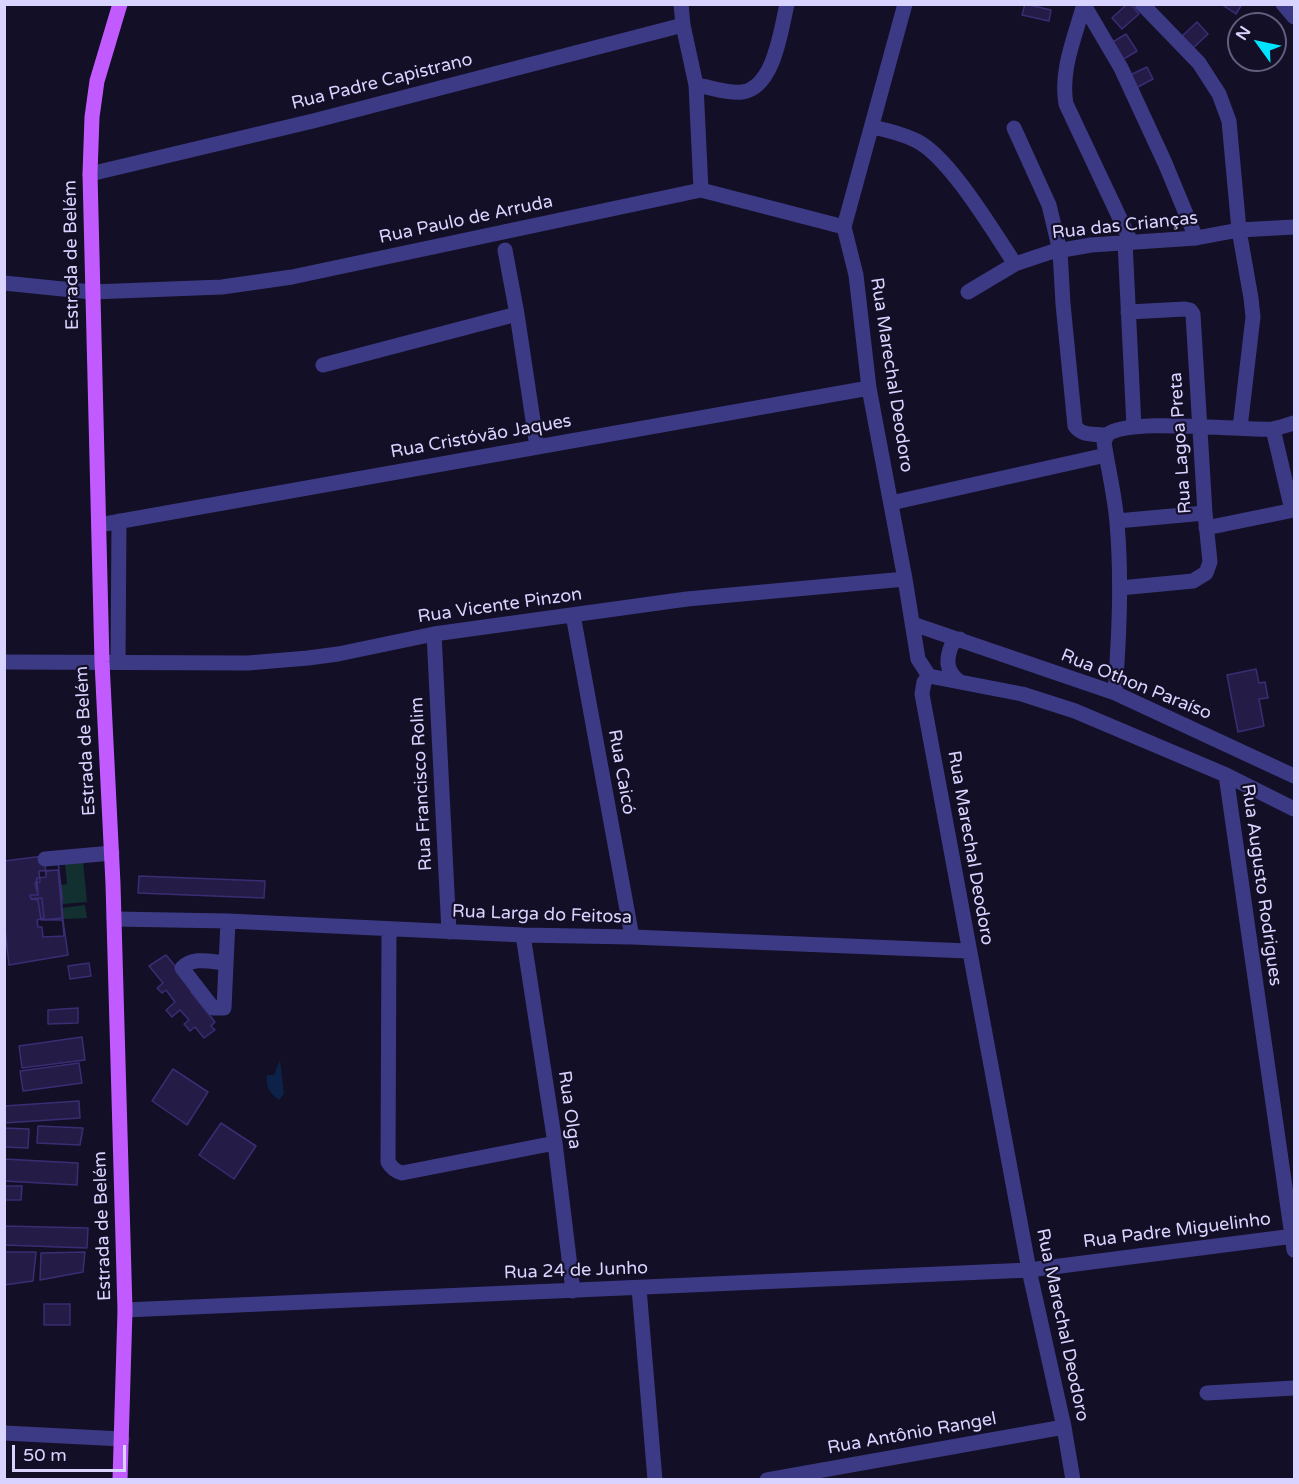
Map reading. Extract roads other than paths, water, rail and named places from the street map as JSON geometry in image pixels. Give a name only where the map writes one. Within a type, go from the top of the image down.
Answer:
[{"type":"main road","name":"Estrada de Belém","points":[[120,4],[97,81],[92,117],[90,174],[102,662],[112,853],[125,1310],[120,1479]]},
{"type":"street","points":[[681,4],[683,25],[696,85],[701,190]]},
{"type":"street","points":[[696,85],[741,92],[752,89],[762,82],[771,66],[787,4]]},
{"type":"street","points":[[844,227],[905,4]]},
{"type":"street","points":[[1142,4],[1199,63],[1219,94],[1229,121],[1239,230],[1251,298],[1252,318],[1240,428]]},
{"type":"street","points":[[1283,4],[1294,17]]},
{"type":"street","points":[[1084,5],[1065,73],[1064,89],[1071,117],[1128,242],[1128,312],[1134,427]]},
{"type":"street","points":[[1084,5],[1121,68],[1165,163],[1196,238]]},
{"type":"street","name":"Rua Padre Capistrano","points":[[90,174],[313,121],[683,25]]},
{"type":"street","points":[[872,127],[896,132],[918,141],[936,155],[963,188],[1015,264]]},
{"type":"street","points":[[1014,128],[1049,205],[1060,250],[1075,426],[1083,433],[1107,435]]},
{"type":"street","name":"Rua Paulo de Arruda","points":[[4,283],[92,292],[222,287],[292,277],[701,190],[844,227]]},
{"type":"street","name":"Rua Marechal Deodoro","points":[[844,227],[856,275],[869,388],[918,659],[929,676],[924,682],[922,694],[968,951],[1029,1270],[1064,1427],[1073,1479]]},
{"type":"street","name":"Rua das Crianças","points":[[968,292],[1015,264],[1060,250],[1091,245],[1196,238],[1239,230],[1294,227]]},
{"type":"street","points":[[505,250],[518,314],[537,447]]},
{"type":"street","name":"Rua Lagoa Preta","points":[[1120,588],[1193,581],[1206,573],[1210,562],[1193,314],[1190,310],[1185,309],[1128,312]]},
{"type":"street","points":[[323,365],[518,314]]},
{"type":"street","name":"Rua Cristóvão Jaques","points":[[99,525],[869,388]]},
{"type":"street","points":[[1115,693],[1120,588],[1117,521],[1104,442],[1107,435],[1112,431],[1134,427],[1199,425],[1273,429],[1294,423]]},
{"type":"street","points":[[1117,521],[1206,521],[1293,510],[1273,429]]},
{"type":"street","points":[[891,503],[1106,455]]},
{"type":"street","points":[[118,662],[119,521]]},
{"type":"street","name":"Rua Vicente Pinzon","points":[[4,662],[248,663],[338,654],[434,634],[687,598],[905,579]]},
{"type":"street","name":"Rua Caicó","points":[[573,615],[632,937]]},
{"type":"street","name":"Rua Othon Paraíso","points":[[913,624],[1115,693],[1294,776]]},
{"type":"street","name":"Rua Francisco Rolim","points":[[434,634],[449,932]]},
{"type":"street","points":[[960,639],[952,644],[947,660],[950,671],[960,682]]},
{"type":"street","points":[[929,676],[1022,694],[1075,711],[1226,775],[1294,809]]},
{"type":"street","name":"Rua Augusto Rodrigues","points":[[1226,775],[1294,1241]]},
{"type":"street","points":[[45,859],[112,853]]},
{"type":"street","name":"Rua Larga do Feitosa","points":[[114,919],[228,921],[522,936],[632,937],[968,951]]},
{"type":"street","points":[[226,963],[228,921]]},
{"type":"street","points":[[389,930],[388,1162],[396,1172],[402,1173],[555,1143]]},
{"type":"street","name":"Rua Olga","points":[[522,936],[555,1143],[573,1291]]},
{"type":"street","name":"Rua Padre Miguelinho","points":[[1029,1270],[1294,1241]]},
{"type":"street","name":"Rua 24 de Junho","points":[[125,1310],[1029,1270]]},
{"type":"street","points":[[639,1288],[655,1479]]},
{"type":"street","points":[[1207,1393],[1294,1388]]},
{"type":"street","name":"Rua Antônio Rangel","points":[[767,1479],[1064,1427]]},
{"type":"street","points":[[4,1433],[122,1439]]},
{"type":"water","points":[[280,1060],[284,1094],[279,1100],[269,1089],[267,1075],[274,1075]]}]
